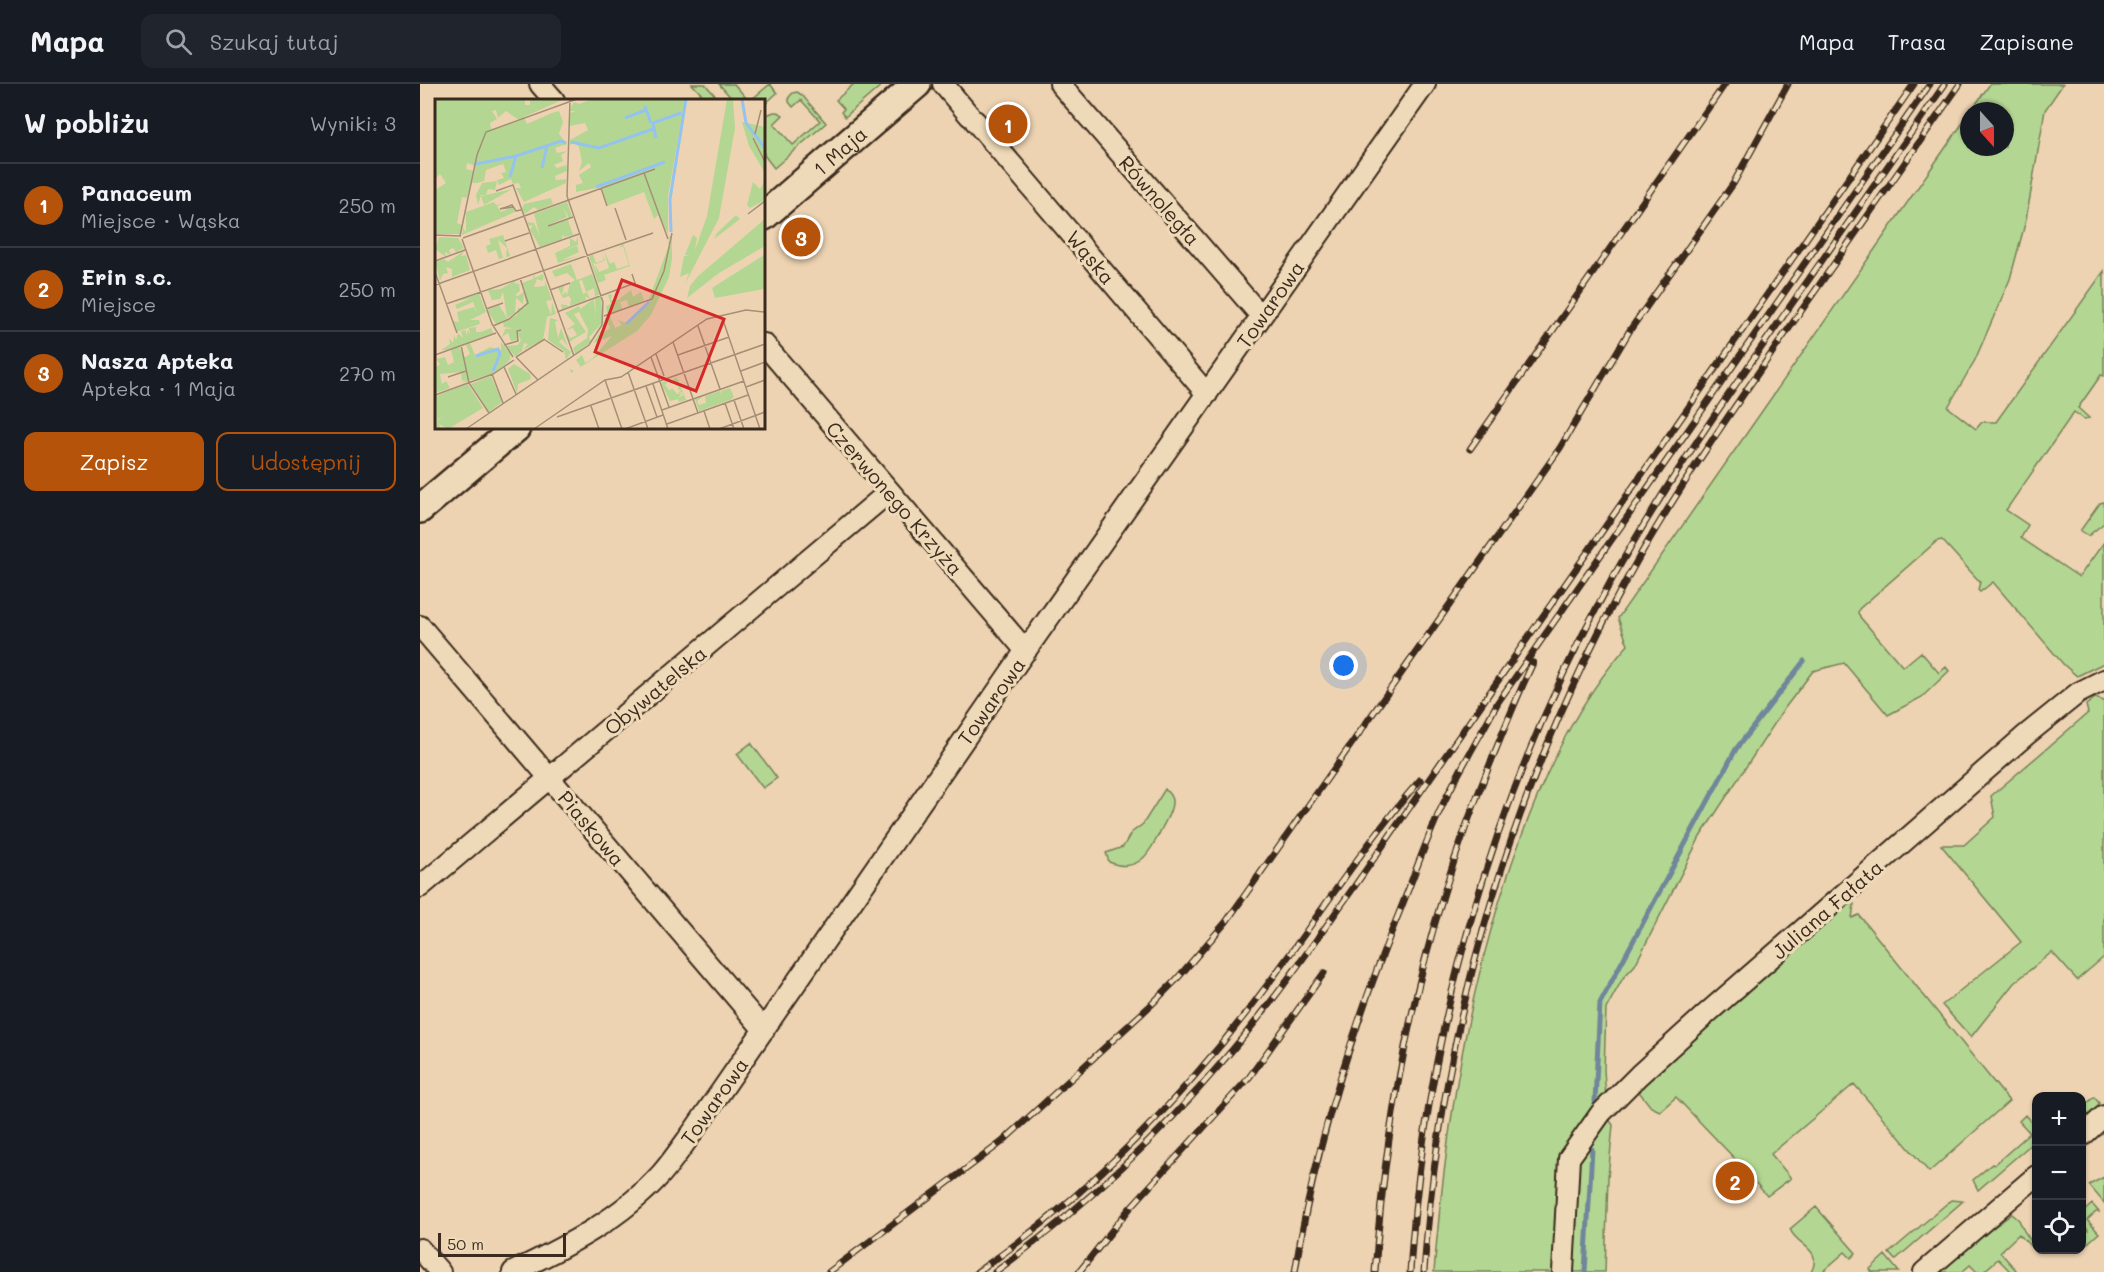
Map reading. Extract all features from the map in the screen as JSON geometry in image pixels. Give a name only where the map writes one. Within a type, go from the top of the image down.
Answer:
[{"type":"street","points":[[540,84],[553,99]]},
{"type":"street","name":"1 Maja","points":[[765,215],[917,84]]},
{"type":"street","name":"Wąska","points":[[943,84],[1207,394]]},
{"type":"street","name":"Równoległa","points":[[1060,84],[1261,316]]},
{"type":"street","name":"Towarowa","points":[[513,1272],[591,1232],[645,1190],[662,1173],[708,1113],[1026,651],[1425,84]]},
{"type":"street","name":"Czerwonego Krzyża","points":[[765,346],[1026,651]]},
{"type":"street","points":[[420,509],[515,429]]},
{"type":"street","name":"Obywatelska","points":[[420,886],[889,492]]},
{"type":"street","name":"Piaskowa","points":[[420,626],[764,1030]]},
{"type":"street","name":"Juliana Fałata","points":[[1563,1272],[1569,1158],[1601,1113],[1639,1075],[2026,735],[2078,693],[2104,680]]},
{"type":"street","points":[[2086,1132],[2104,1116]]},
{"type":"street","points":[[1924,1272],[2032,1180]]},
{"type":"street","points":[[420,1249],[440,1272]]},
{"type":"green space","points":[[692,84],[705,84],[718,99],[706,99]]},
{"type":"green space","points":[[719,84],[734,84],[747,99],[732,99]]},
{"type":"green space","points":[[770,84],[777,93],[765,104],[765,99],[752,99]]},
{"type":"green space","points":[[854,84],[883,84],[845,117],[841,112],[844,109],[836,100]]},
{"type":"green space","points":[[1990,84],[2063,84],[2045,110],[2026,220],[2010,279],[1975,360],[1948,407],[1976,429],[1982,422],[1996,422],[2104,271],[2104,376],[2101,375],[2078,408],[2089,418],[2084,419],[2074,412],[2006,510],[2028,525],[2021,538],[2079,577],[2104,542],[2104,663],[2077,676],[2064,665],[1993,582],[1980,592],[1978,590],[1980,582],[1942,540],[1937,541],[1859,609],[1860,617],[1903,667],[1921,652],[1939,673],[1946,667],[1949,671],[1922,697],[1888,715],[1844,663],[1813,671],[1784,709],[1700,837],[1635,965],[1623,978],[1606,1009],[1604,1070],[1606,1098],[1564,1147],[1556,1272],[1434,1272],[1453,1107],[1462,1052],[1487,944],[1521,838],[1553,761],[1579,712],[1610,666],[1628,645],[1618,618],[1960,127],[1960,156],[2014,156],[2014,102],[1977,102]]},
{"type":"green space","points":[[797,92],[802,95],[826,123],[774,168],[765,156],[765,116],[776,112],[783,115],[774,124],[793,145],[820,121],[801,100],[793,107],[789,102],[789,97]]},
{"type":"green space","points":[[2104,502],[2104,523],[2088,536],[2080,531],[2100,503]]},
{"type":"green space","points":[[2095,698],[2104,701],[2104,957],[2077,980],[2052,952],[2014,983],[1971,1037],[1942,1005],[2021,942],[1941,845],[1964,845],[1995,817],[1991,796],[2088,713],[2086,705]]},
{"type":"green space","points":[[751,743],[777,778],[763,788],[737,754]]},
{"type":"green space","points":[[1165,789],[1172,801],[1171,808],[1158,837],[1148,852],[1136,863],[1119,865],[1109,862],[1106,853],[1123,847],[1131,833],[1143,824]]},
{"type":"green space","points":[[1849,898],[1854,904],[1852,918],[1859,915],[2009,1101],[1929,1172],[1854,1084],[1771,1154],[1791,1178],[1767,1196],[1676,1097],[1660,1111],[1651,1107],[1636,1088]]},
{"type":"green space","points":[[2094,1097],[2099,1103],[2097,1110],[2086,1121],[2086,1104]]},
{"type":"green space","points":[[2025,1115],[2032,1123],[2032,1143],[1978,1190],[1973,1180],[2030,1133],[2019,1121]]},
{"type":"green space","points":[[1608,1118],[1613,1125],[1608,1177],[1605,1272],[1570,1272],[1575,1173],[1580,1153]]},
{"type":"green space","points":[[2104,1177],[2104,1203],[2089,1185]]},
{"type":"green space","points":[[1951,1200],[1963,1201],[1895,1260],[1889,1253]]},
{"type":"green space","points":[[2092,1204],[2099,1212],[2087,1220],[2099,1233],[2086,1244],[2088,1230],[2086,1228],[2086,1209]]},
{"type":"green space","points":[[1816,1207],[1856,1253],[1851,1258],[1845,1252],[1822,1272],[1811,1272],[1814,1264],[1812,1252],[1793,1235],[1790,1229]]},
{"type":"green space","points":[[2012,1214],[2019,1220],[2032,1243],[2032,1248],[2019,1234],[2000,1252],[2016,1270],[2014,1272],[2011,1272],[1998,1259],[1983,1272],[1977,1272],[1970,1265],[1962,1272],[1940,1272]]},
{"type":"green space","points":[[1885,1255],[1899,1272],[1872,1272],[1870,1269]]},
{"type":"waterway","points":[[1595,1102],[1600,1003],[1736,749],[1804,661]]},
{"type":"waterway","points":[[1585,1272],[1592,1149]]},
{"type":"railway","points":[[1470,449],[1725,84]]},
{"type":"railway","points":[[829,1272],[1002,1142],[1151,1005],[1226,922],[1560,448],[1630,330],[1733,184],[1788,84]]},
{"type":"railway","points":[[995,1272],[1086,1200],[1143,1147],[1240,1041],[1274,998],[1354,887],[1914,84]]},
{"type":"railway","points":[[1295,1272],[1313,1177],[1338,1084],[1385,948],[1429,837],[1458,774],[1498,702],[1930,84]]},
{"type":"railway","points":[[1410,1272],[1418,1182],[1431,1092],[1449,1003],[1472,915],[1500,829],[1532,744],[1569,661],[1629,549],[1688,456],[1945,84]]},
{"type":"railway","points":[[1424,1272],[1433,1177],[1448,1084],[1467,991],[1492,899],[1522,809],[1557,721],[1597,635],[1642,552],[1678,494],[1753,380],[1960,84]]},
{"type":"railway","points":[[1375,1272],[1381,1207],[1399,1077],[1428,950],[1467,825],[1533,663]]},
{"type":"railway","points":[[977,1272],[1060,1209],[1136,1139],[1172,1101],[1240,1022],[1362,853],[1420,780]]},
{"type":"railway","points":[[1079,1272],[1130,1208],[1248,1079],[1324,973]]},
{"type":"place","name":"Panaceum","points":[[1008,124]]},
{"type":"place","name":"Nasza Apteka","points":[[801,237]]},
{"type":"place","name":"Erin s.c.","points":[[1735,1181]]}]
